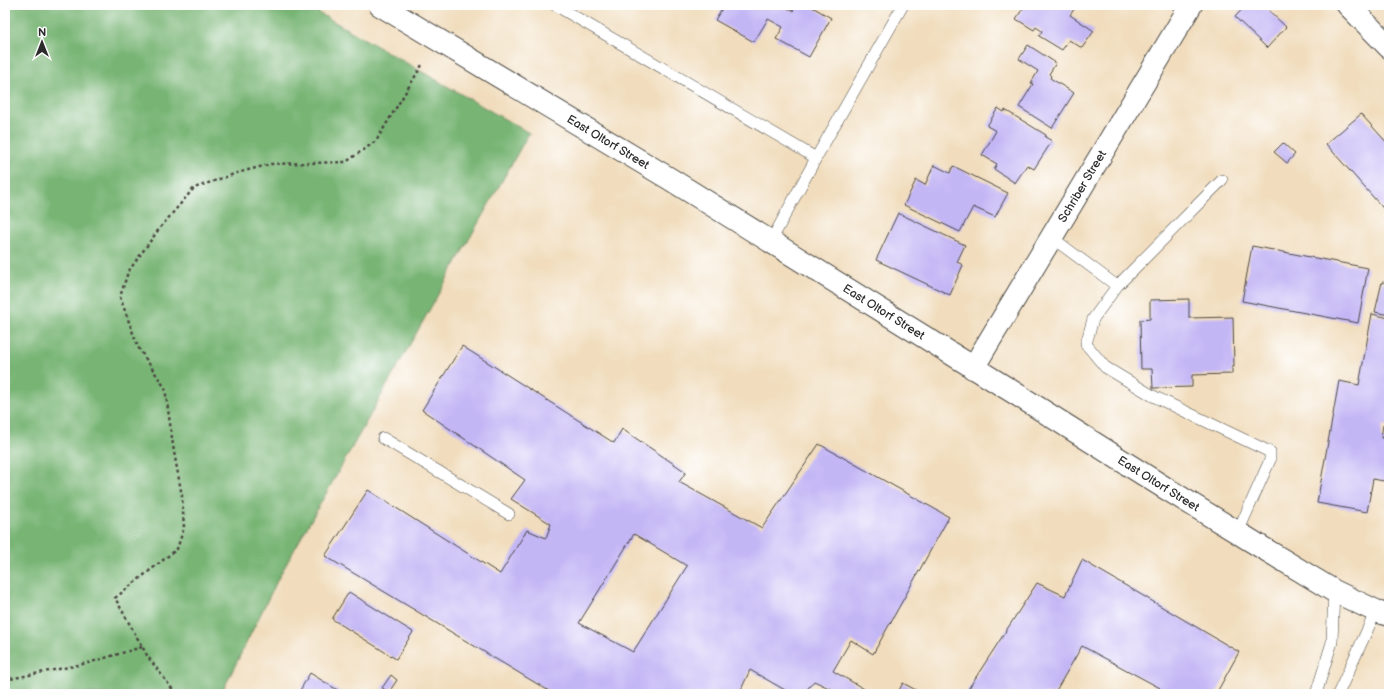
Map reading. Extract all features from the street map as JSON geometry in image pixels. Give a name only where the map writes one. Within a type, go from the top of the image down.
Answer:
[{"type":"main road","name":"East Oltorf Street","points":[[380,5],[664,174],[1162,486],[1334,591],[1382,613]]},
{"type":"main road","name":"Schriber Street","points":[[973,368],[1191,5]]},
{"type":"main road","points":[[1348,5],[1389,47]]},
{"type":"lane","points":[[555,5],[816,158]]},
{"type":"lane","points":[[771,241],[816,158],[903,5]]},
{"type":"lane","points":[[1222,180],[1117,286],[1093,319],[1086,344],[1105,367],[1153,396],[1270,452],[1270,460],[1238,532]]},
{"type":"lane","points":[[1051,237],[1117,286]]},
{"type":"lane","points":[[383,438],[509,514]]},
{"type":"lane","points":[[1316,694],[1332,642],[1334,591]]},
{"type":"lane","points":[[1338,694],[1382,613]]},
{"type":"path","points":[[176,694],[148,657],[115,598],[176,549],[184,528],[182,496],[165,388],[138,347],[120,297],[128,272],[159,229],[194,188],[237,172],[270,164],[346,162],[376,141],[422,65]]},
{"type":"path","points":[[5,680],[88,663],[142,647]]},
{"type":"green space","points":[[5,5],[305,5],[529,133],[279,577],[221,694],[5,694]]},
{"type":"building","points":[[724,5],[782,5],[793,11],[796,5],[809,5],[831,18],[809,57],[776,39],[783,27],[768,19],[754,42],[715,20]]},
{"type":"building","points":[[1025,5],[1077,5],[1070,15],[1094,31],[1082,48],[1069,40],[1062,50],[1039,36],[1042,31],[1036,27],[1034,30],[1016,19]]},
{"type":"building","points":[[1246,5],[1263,5],[1286,27],[1267,48],[1235,17]]},
{"type":"building","points":[[1028,45],[1056,63],[1049,74],[1051,76],[1050,78],[1074,93],[1052,128],[1019,107],[1033,84],[1031,83],[1038,71],[1019,59]]},
{"type":"building","points":[[998,108],[1004,112],[1005,110],[1046,135],[1045,137],[1052,141],[1034,169],[1027,165],[1015,183],[994,169],[997,164],[982,155],[996,131],[987,126]]},
{"type":"building","points":[[1361,114],[1389,145],[1389,215],[1326,144]]},
{"type":"building","points":[[1283,143],[1295,154],[1287,163],[1274,152]]},
{"type":"building","points":[[934,165],[950,173],[953,166],[1008,193],[995,217],[973,207],[960,232],[904,205],[916,180],[925,185]]},
{"type":"building","points":[[898,213],[965,245],[957,262],[963,265],[950,295],[876,260]]},
{"type":"building","points":[[1252,246],[1368,268],[1358,323],[1242,301]]},
{"type":"building","points":[[1382,282],[1389,283],[1389,315],[1375,312]]},
{"type":"building","points":[[1189,299],[1189,318],[1233,317],[1234,367],[1232,367],[1232,374],[1192,375],[1192,387],[1153,388],[1152,369],[1141,369],[1140,320],[1150,319],[1150,300]]},
{"type":"building","points":[[1372,314],[1389,318],[1389,426],[1383,425],[1381,438],[1389,439],[1389,482],[1373,479],[1367,512],[1317,503],[1339,381],[1359,385]]},
{"type":"building","points":[[462,346],[614,443],[622,429],[686,472],[679,482],[762,528],[819,444],[949,517],[873,654],[851,640],[833,671],[873,694],[830,694],[833,690],[814,681],[803,694],[792,694],[750,670],[739,694],[554,694],[325,556],[368,490],[500,574],[527,530],[546,538],[551,524],[511,499],[525,480],[422,410]],"holes":[[[634,534],[687,566],[633,652],[579,623]]]},
{"type":"building","points":[[1082,560],[1239,652],[1216,694],[1156,694],[1160,688],[1082,646],[1054,694],[965,694],[1037,583],[1065,596]]},
{"type":"building","points":[[349,592],[413,632],[396,659],[332,619]]},
{"type":"building","points":[[310,673],[344,694],[298,694]]},
{"type":"building","points":[[391,675],[397,680],[389,692],[382,688]]},
{"type":"building","points":[[903,683],[923,694],[897,694]]}]
